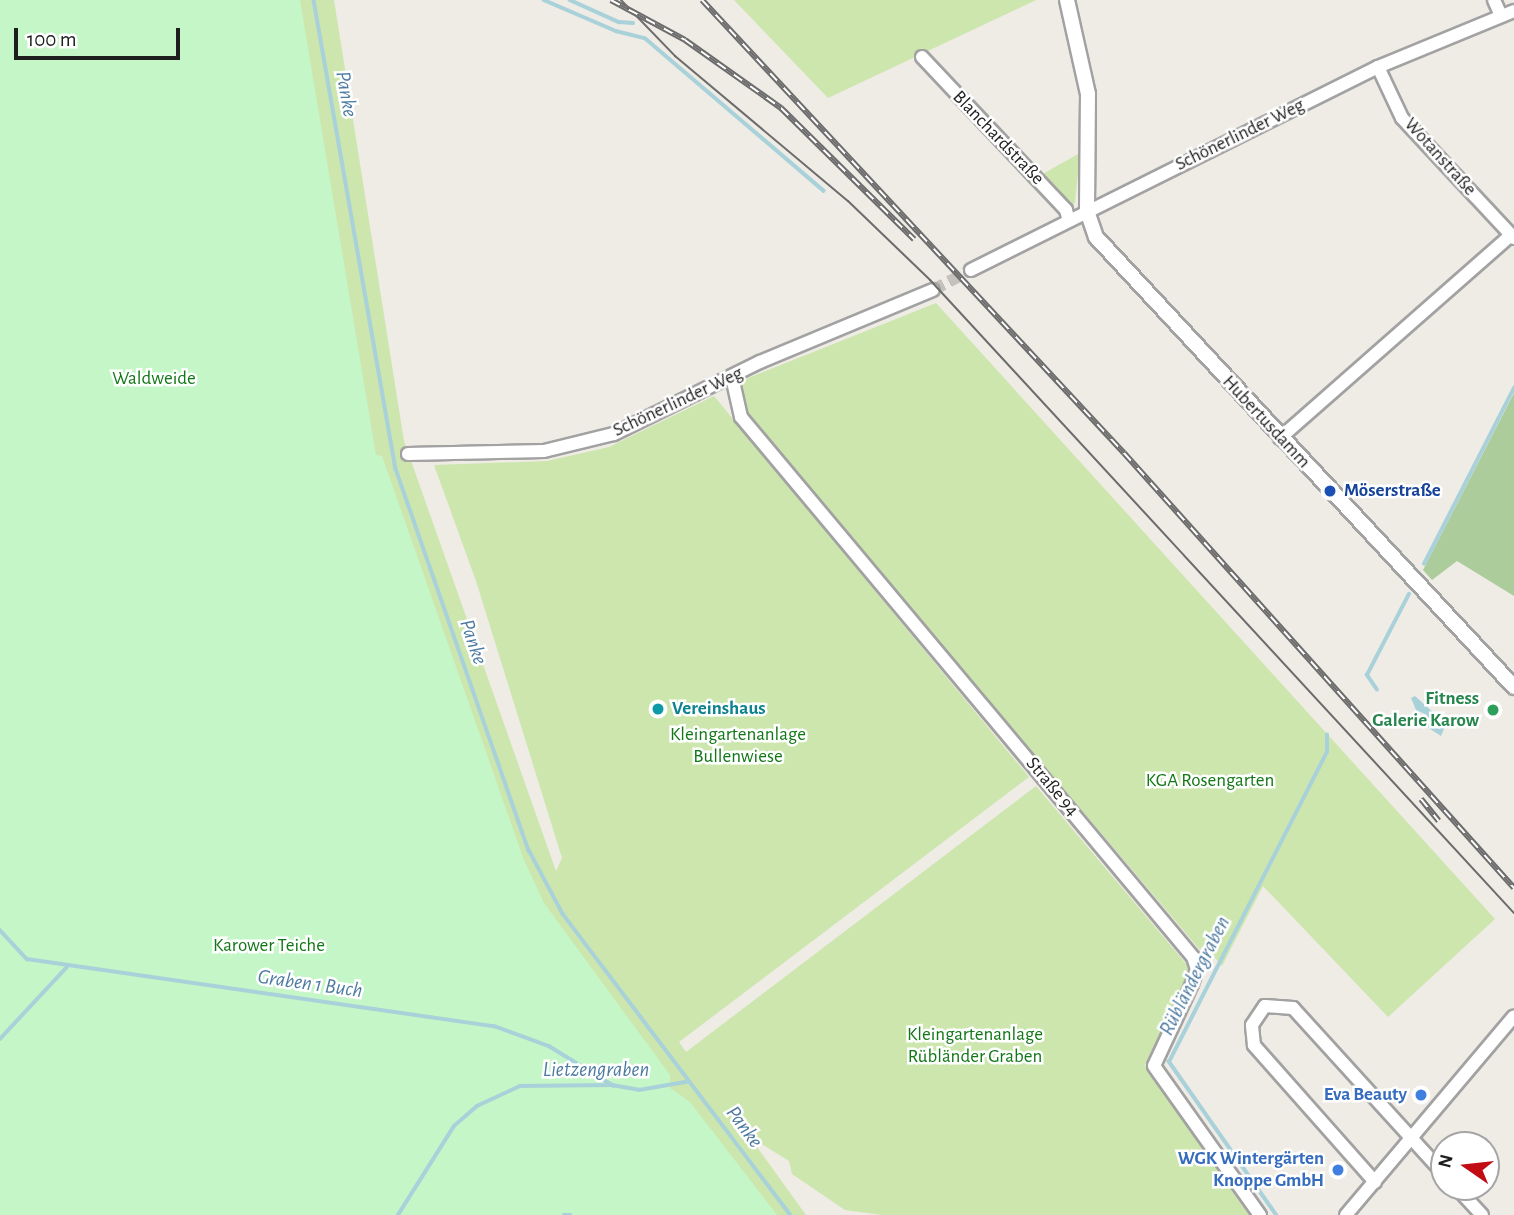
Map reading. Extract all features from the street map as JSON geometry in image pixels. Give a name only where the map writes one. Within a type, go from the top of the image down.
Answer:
[{"type":"street","points":[[1067,0],[1090,107],[1087,211]]},
{"type":"street","points":[[1494,0],[1501,16]]},
{"type":"street","name":"Schönerlinder Weg","points":[[971,270],[1378,67],[1514,11]]},
{"type":"street","name":"Blanchardstraße","points":[[922,57],[1066,210],[1069,221]]},
{"type":"street","name":"Wotanstraße","points":[[1378,67],[1402,118],[1513,237]]},
{"type":"street","name":"Hubertusdamm","points":[[1087,211],[1096,237],[1111,257],[1514,687]]},
{"type":"street","points":[[1280,438],[1513,237]]},
{"type":"street","name":"Schönerlinder Weg","points":[[408,454],[544,451],[614,433],[732,377],[933,290]]},
{"type":"street","name":"Straße 94","points":[[732,377],[741,417],[1193,957],[1197,969],[1192,985],[1154,1066],[1260,1215]]},
{"type":"street","points":[[1375,1182],[1254,1045],[1251,1030],[1260,1011],[1274,1004],[1293,1008],[1430,1159]]},
{"type":"street","points":[[1346,1215],[1514,1016]]},
{"type":"street","points":[[1469,1201],[1482,1215]]},
{"type":"green space","name":"Karower Teiche","points":[[0,0],[300,0],[376,455],[382,456],[524,860],[544,903],[670,1075],[670,1088],[690,1102],[777,1215],[0,1215]]},
{"type":"green space","points":[[256,0],[334,0],[404,441],[556,871],[562,858],[476,581],[434,465],[547,461],[609,447],[714,396],[1029,777],[679,1042],[686,1052],[1036,786],[1193,972],[1145,1065],[1249,1215],[882,1215],[845,1210],[792,1174],[789,1161],[749,1136],[806,1215],[361,1215],[0,618]]},
{"type":"green space","points":[[734,0],[1036,0],[828,98]]},
{"type":"green space","points":[[1080,153],[1075,202],[1071,209],[1039,176]]},
{"type":"green space","name":"KGA Rosengarten","points":[[936,303],[1495,919],[1388,1017],[1263,886],[1222,966],[1205,946],[1200,950],[744,411],[738,382]]},
{"type":"green space","points":[[1514,393],[1514,596],[1457,561],[1432,580],[1423,570]]},
{"type":"water","points":[[1415,696],[1446,724],[1441,736],[1427,727],[1427,715],[1416,710],[1411,698]]},
{"type":"waterway","name":"Panke","points":[[314,0],[396,469],[529,850],[563,914],[791,1215]]},
{"type":"waterway","points":[[544,0],[616,31],[645,38],[824,191]]},
{"type":"waterway","points":[[570,0],[619,22],[633,23]]},
{"type":"waterway","name":"Rübländergraben","points":[[1424,564],[1514,388]]},
{"type":"waterway","name":"Rübländergraben","points":[[1377,690],[1367,675],[1409,594]]},
{"type":"waterway","name":"Rübländergraben","points":[[1276,1215],[1169,1062],[1327,752],[1327,735]]},
{"type":"waterway","name":"Graben 1 Buch","points":[[0,930],[27,959],[494,1026],[549,1046],[614,1086]]},
{"type":"waterway","points":[[0,1039],[67,967]]},
{"type":"waterway","name":"Lietzengraben","points":[[398,1215],[454,1126],[477,1106],[520,1086],[612,1085],[639,1090],[686,1082]]},
{"type":"waterway","points":[[564,1215],[570,1215]]},
{"type":"tunnel","points":[[933,290],[971,270]]},
{"type":"tram line","points":[[621,0],[675,56],[848,201],[930,280],[1514,913]]},
{"type":"railway","points":[[611,0],[685,40],[781,108],[914,239]]},
{"type":"railway","points":[[702,0],[1124,453],[1514,888]]},
{"type":"railway","points":[[1421,799],[1439,821]]},
{"type":"place","name":"Möserstraße","points":[[1330,491]]},
{"type":"place","name":"Vereinshaus","points":[[658,709]]},
{"type":"place","name":"Fitness Galerie Karow","points":[[1493,710]]},
{"type":"place","name":"Eva Beauty","points":[[1421,1095]]},
{"type":"place","name":"WGK Wintergärten Knoppe GmbH","points":[[1338,1170]]},
{"type":"park label","name":"Waldweide","points":[[154,379]]},
{"type":"park label","name":"Kleingartenanlage Bullenwiese","points":[[738,746]]},
{"type":"park label","name":"Kleingartenanlage Rübländer Graben","points":[[975,1046]]}]
